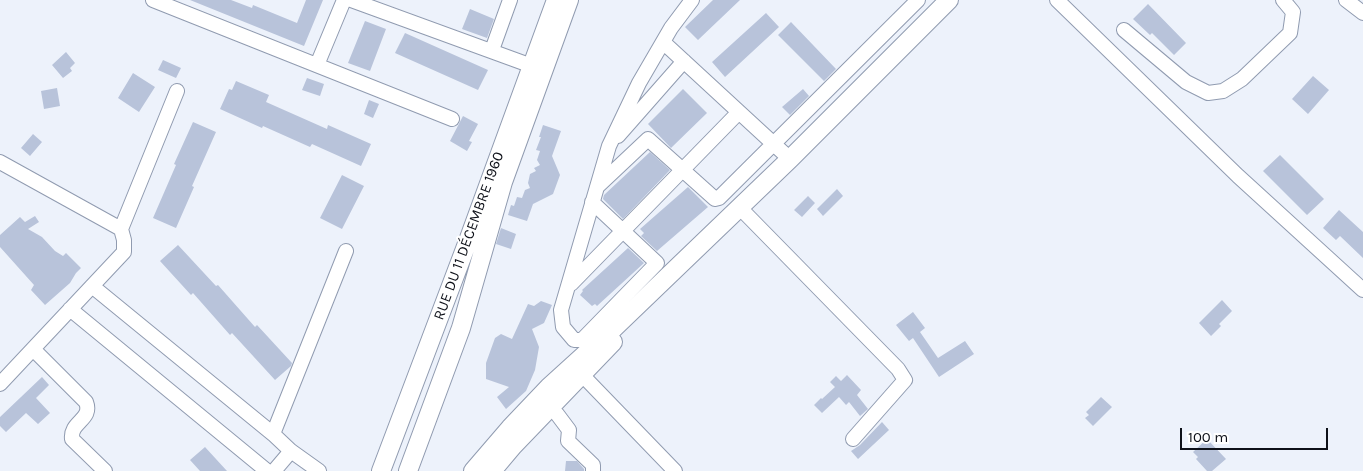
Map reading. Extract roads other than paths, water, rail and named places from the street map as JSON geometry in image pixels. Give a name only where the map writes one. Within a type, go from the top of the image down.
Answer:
[{"type":"main road","name":"RUE DU 11 DÉCEMBRE 1960","points":[[408,471],[461,328],[477,242],[532,66],[556,0]]},
{"type":"main road","name":"RUE DU 11 DÉCEMBRE 1960","points":[[381,471],[503,182],[569,0]]},
{"type":"main road","points":[[485,471],[516,436],[622,328],[949,0]]},
{"type":"main road","points":[[473,471],[516,421],[549,387],[622,328],[744,214],[958,0]]},
{"type":"main road","points":[[390,471],[465,271],[468,253],[477,242]]},
{"type":"main road","points":[[398,471],[472,266],[477,242]]},
{"type":"main road","points":[[507,471],[608,358],[622,328]]},
{"type":"main road","points":[[492,471],[513,446],[604,352],[622,328]]},
{"type":"main road","points":[[414,454],[418,471]]},
{"type":"lane","points":[[153,0],[452,120]]},
{"type":"lane","points":[[317,65],[344,0]]},
{"type":"lane","points":[[350,0],[532,66]]},
{"type":"lane","points":[[492,50],[510,0]]},
{"type":"lane","points":[[592,202],[657,263],[582,340],[574,340],[563,327],[561,310],[592,202],[609,146],[638,83],[671,28],[692,0]]},
{"type":"lane","points":[[597,187],[648,139],[715,199],[719,198],[918,0]]},
{"type":"lane","points":[[1057,0],[1238,176],[1363,290]]},
{"type":"lane","points":[[1124,30],[1186,82],[1208,94],[1223,91],[1242,79],[1290,33],[1293,12],[1283,0]]},
{"type":"lane","points":[[1346,0],[1363,13]]},
{"type":"lane","points":[[663,42],[790,159]]},
{"type":"lane","points":[[609,146],[684,61]]},
{"type":"lane","points":[[0,384],[124,252],[124,240],[121,229],[177,92]]},
{"type":"lane","points":[[568,286],[738,112]]},
{"type":"lane","points":[[0,162],[121,229]]},
{"type":"lane","points":[[744,214],[898,369],[905,380],[853,439]]},
{"type":"lane","points":[[273,434],[346,251]]},
{"type":"lane","points":[[92,286],[273,434],[291,451],[319,471]]},
{"type":"lane","points":[[70,309],[267,471]]},
{"type":"lane","points":[[33,349],[86,402],[87,414],[74,427],[72,439],[105,471]]},
{"type":"lane","points":[[588,381],[675,471]]},
{"type":"lane","points":[[557,414],[569,430],[568,441],[593,465],[593,471]]},
{"type":"lane","points":[[274,471],[291,451]]}]
